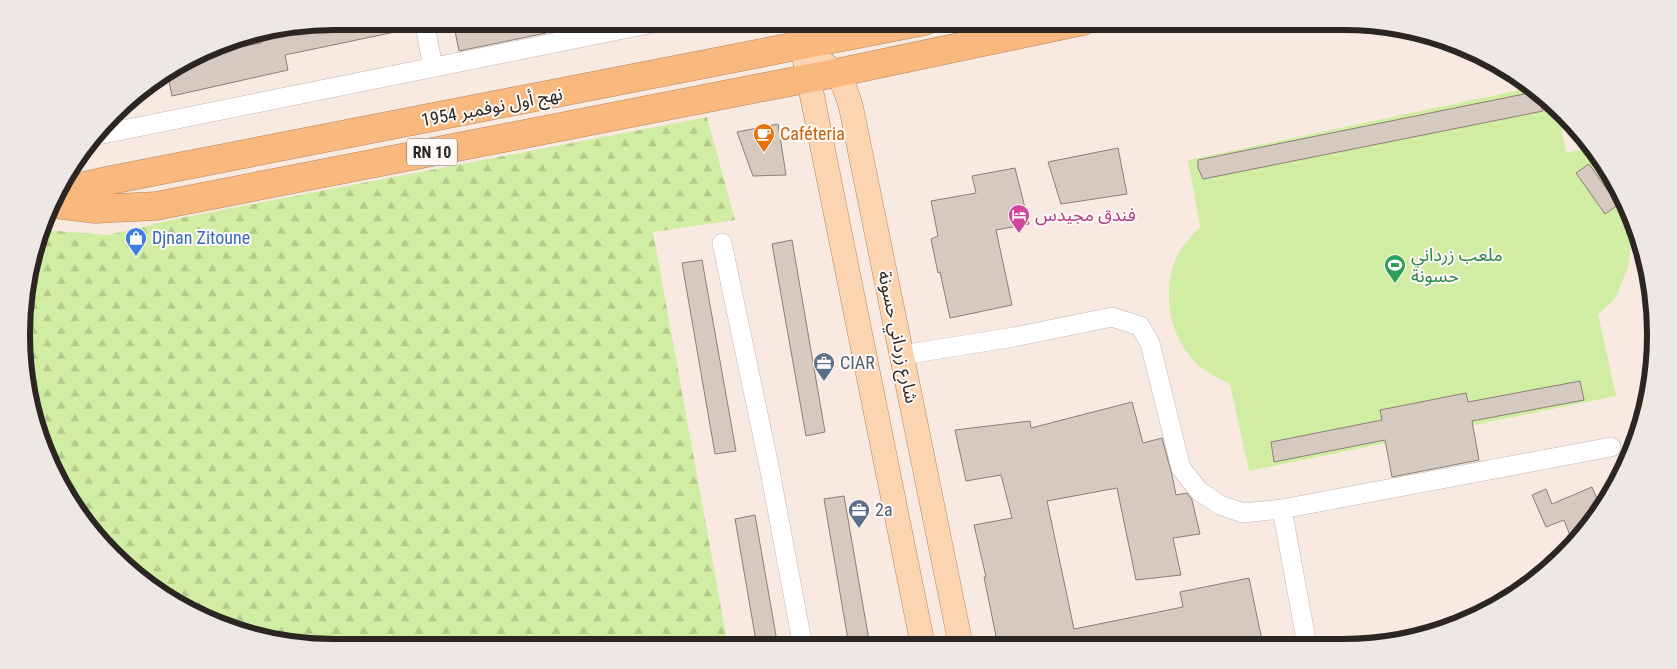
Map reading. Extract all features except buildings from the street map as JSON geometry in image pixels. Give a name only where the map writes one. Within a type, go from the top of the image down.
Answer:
[{"type":"highway","name":"نهج أول نوفمبر 1954","points":[[67,190],[800,34],[838,30]]},
{"type":"highway","name":"RN 10","points":[[808,78],[1040,30]]},
{"type":"highway","name":"نهج أول نوفمبر 1954","points":[[59,205],[95,209],[156,206],[808,78]]},
{"type":"main road","name":"شارع زرداني حسونة","points":[[800,34],[843,81],[852,108],[960,639]]},
{"type":"main road","name":"شارع زرداني حسونة","points":[[800,34],[922,639]]},
{"type":"main road","points":[[865,359],[902,354]]},
{"type":"street","points":[[426,30],[434,67]]},
{"type":"street","points":[[107,133],[618,30]]},
{"type":"street","points":[[722,243],[769,466],[802,639]]},
{"type":"street","points":[[902,354],[1014,337],[1112,317],[1140,326],[1150,342],[1181,468],[1199,491],[1220,505],[1243,512],[1282,509],[1611,447]]},
{"type":"street","points":[[1282,509],[1306,639]]},
{"type":"green space","name":"ملعب زرداني حسونة","points":[[1523,89],[1560,121],[1566,153],[1584,149],[1596,165],[1616,200],[1631,236],[1628,267],[1615,299],[1598,314],[1616,396],[1249,471],[1230,384],[1206,371],[1194,360],[1184,348],[1171,318],[1169,285],[1172,269],[1180,250],[1200,227],[1188,160]]},
{"type":"green space","points":[[707,117],[735,220],[653,232],[727,639],[334,639],[295,636],[256,629],[218,616],[182,598],[149,576],[119,550],[93,520],[81,504],[61,469],[46,432],[36,394],[31,354],[31,315],[36,275],[48,230],[108,235],[180,218]]},
{"type":"place","name":"Caféteria","points":[[764,153]]},
{"type":"place","name":"فندق مجيدس","points":[[1019,234]]},
{"type":"place","name":"Djnan Zitoune","points":[[136,257]]},
{"type":"place","name":"ملعب زرداني حسونة","points":[[1395,284]]},
{"type":"place","name":"CIAR","points":[[824,382]]},
{"type":"place","name":"2a","points":[[859,529]]}]
